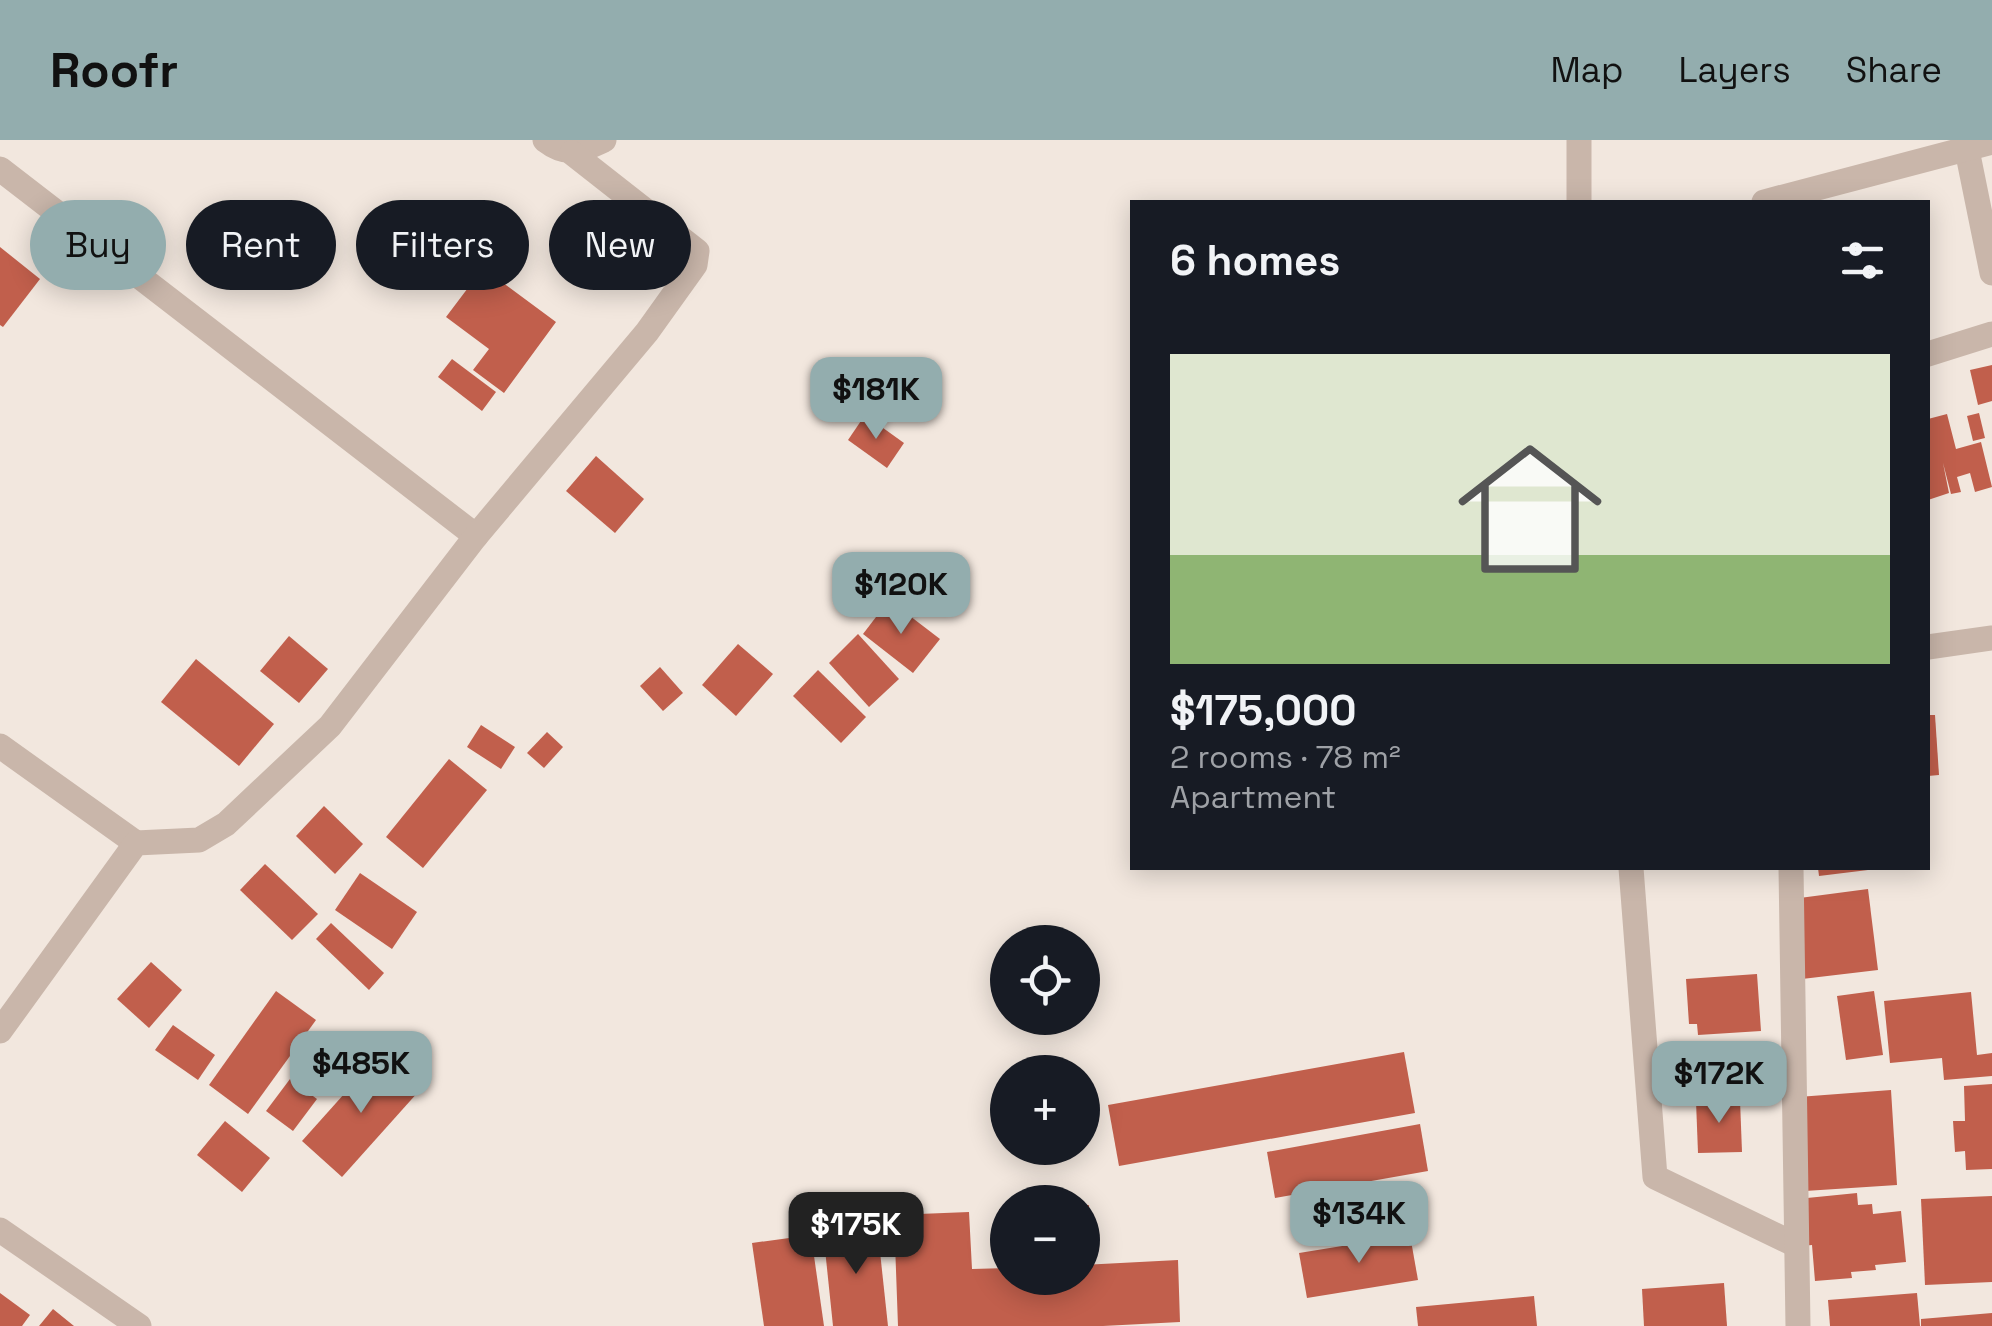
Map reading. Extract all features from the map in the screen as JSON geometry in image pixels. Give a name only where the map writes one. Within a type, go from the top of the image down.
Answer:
[{"type":"street","points":[[544,140],[562,152],[572,153],[604,140]]},
{"type":"street","points":[[1579,140],[1579,200]]},
{"type":"street","points":[[1771,200],[1974,144],[1992,273]]},
{"type":"street","points":[[0,746],[136,843],[199,840],[226,824],[330,726],[476,536],[648,332],[698,257],[697,252],[572,153]]},
{"type":"street","points":[[0,168],[476,536]]},
{"type":"street","points":[[1930,353],[1992,334]]},
{"type":"street","points":[[1930,646],[1992,638]]},
{"type":"street","points":[[0,1031],[136,843]]},
{"type":"street","points":[[1631,870],[1655,1176],[1796,1244]]},
{"type":"street","points":[[1791,870],[1798,1326]]},
{"type":"street","points":[[0,1230],[139,1326]]},
{"type":"building","points":[[0,247],[30,271],[32,290],[3,327]]},
{"type":"building","points":[[466,290],[513,290],[556,322],[504,393],[473,370],[489,349],[446,317]]},
{"type":"building","points":[[452,359],[496,392],[482,411],[438,377]]},
{"type":"building","points":[[1992,365],[1992,401],[1978,405],[1970,370]]},
{"type":"building","points":[[1979,413],[1985,438],[1973,441],[1967,416]]},
{"type":"building","points":[[1947,414],[1956,449],[1981,442],[1992,487],[1975,492],[1970,473],[1957,477],[1961,492],[1951,494],[1943,463],[1949,493],[1930,499],[1930,418]]},
{"type":"building","points":[[865,415],[904,443],[887,468],[848,440]]},
{"type":"building","points":[[596,456],[644,499],[615,533],[566,491]]},
{"type":"building","points":[[889,600],[940,639],[913,673],[863,634]]},
{"type":"building","points":[[858,634],[899,679],[869,707],[829,663]]},
{"type":"building","points":[[289,636],[328,669],[299,703],[260,671]]},
{"type":"building","points":[[738,644],[773,674],[736,716],[702,685]]},
{"type":"building","points":[[196,659],[274,724],[239,766],[161,702]]},
{"type":"building","points":[[660,667],[683,693],[663,711],[640,686]]},
{"type":"building","points":[[818,670],[866,717],[841,743],[793,696]]},
{"type":"building","points":[[1930,715],[1935,715],[1939,775],[1930,776]]},
{"type":"building","points":[[481,725],[515,747],[501,769],[467,747]]},
{"type":"building","points":[[547,732],[563,747],[544,768],[527,753]]},
{"type":"building","points":[[449,759],[487,790],[423,868],[386,837]]},
{"type":"building","points":[[324,806],[363,844],[335,874],[296,836]]},
{"type":"building","points":[[265,864],[318,914],[292,940],[240,890]]},
{"type":"building","points":[[1818,870],[1868,870],[1819,876]]},
{"type":"building","points":[[360,873],[417,912],[392,949],[335,910]]},
{"type":"building","points":[[1868,889],[1878,970],[1802,979],[1792,899]]},
{"type":"building","points":[[331,923],[384,973],[369,990],[316,939]]},
{"type":"building","points":[[151,962],[182,990],[149,1028],[117,999]]},
{"type":"building","points":[[1757,974],[1761,1031],[1698,1035],[1697,1024],[1689,1024],[1686,979]]},
{"type":"building","points":[[276,991],[316,1020],[248,1114],[209,1085]]},
{"type":"building","points":[[1874,991],[1883,1055],[1846,1060],[1837,996]]},
{"type":"building","points":[[1971,992],[1977,1055],[1992,1053],[1992,1076],[1944,1080],[1942,1058],[1890,1063],[1884,1001]]},
{"type":"building","points":[[173,1025],[215,1055],[198,1080],[155,1050]]},
{"type":"building","points":[[1746,1045],[1749,1096],[1680,1099],[1677,1049]]},
{"type":"building","points":[[1404,1052],[1415,1113],[1119,1166],[1108,1105]]},
{"type":"building","points":[[379,1055],[419,1091],[342,1177],[302,1141]]},
{"type":"building","points":[[290,1079],[317,1099],[293,1131],[266,1111]]},
{"type":"building","points":[[1992,1084],[1992,1169],[1966,1170],[1965,1151],[1955,1152],[1953,1121],[1965,1121],[1964,1086]]},
{"type":"building","points":[[1891,1090],[1897,1185],[1805,1191],[1798,1097]]},
{"type":"building","points":[[1740,1100],[1742,1152],[1698,1153],[1696,1101]]},
{"type":"building","points":[[225,1121],[270,1158],[242,1192],[197,1155]]},
{"type":"building","points":[[1420,1124],[1428,1171],[1275,1198],[1267,1152]]},
{"type":"building","points":[[1857,1193],[1858,1205],[1872,1204],[1873,1214],[1901,1211],[1906,1262],[1851,1272],[1852,1278],[1815,1281],[1812,1245],[1801,1246],[1797,1199]]},
{"type":"building","points":[[1992,1196],[1992,1282],[1925,1285],[1921,1199]]},
{"type":"building","points":[[969,1212],[972,1269],[990,1268],[990,1295],[1100,1295],[1100,1264],[1178,1260],[1180,1322],[898,1326],[894,1215]]},
{"type":"building","points":[[877,1224],[888,1326],[833,1326],[823,1230]]},
{"type":"building","points":[[811,1235],[824,1326],[764,1326],[752,1243]]},
{"type":"building","points":[[1410,1235],[1418,1280],[1307,1298],[1299,1253]]},
{"type":"building","points":[[1724,1283],[1727,1326],[1644,1326],[1642,1289]]},
{"type":"building","points":[[0,1293],[30,1315],[22,1326],[0,1326]]},
{"type":"building","points":[[1917,1293],[1920,1326],[1830,1326],[1828,1300]]},
{"type":"building","points":[[1534,1296],[1537,1326],[1418,1326],[1416,1307]]},
{"type":"building","points":[[53,1309],[74,1326],[39,1326]]},
{"type":"building","points":[[1992,1313],[1992,1326],[1921,1326],[1921,1319]]}]
